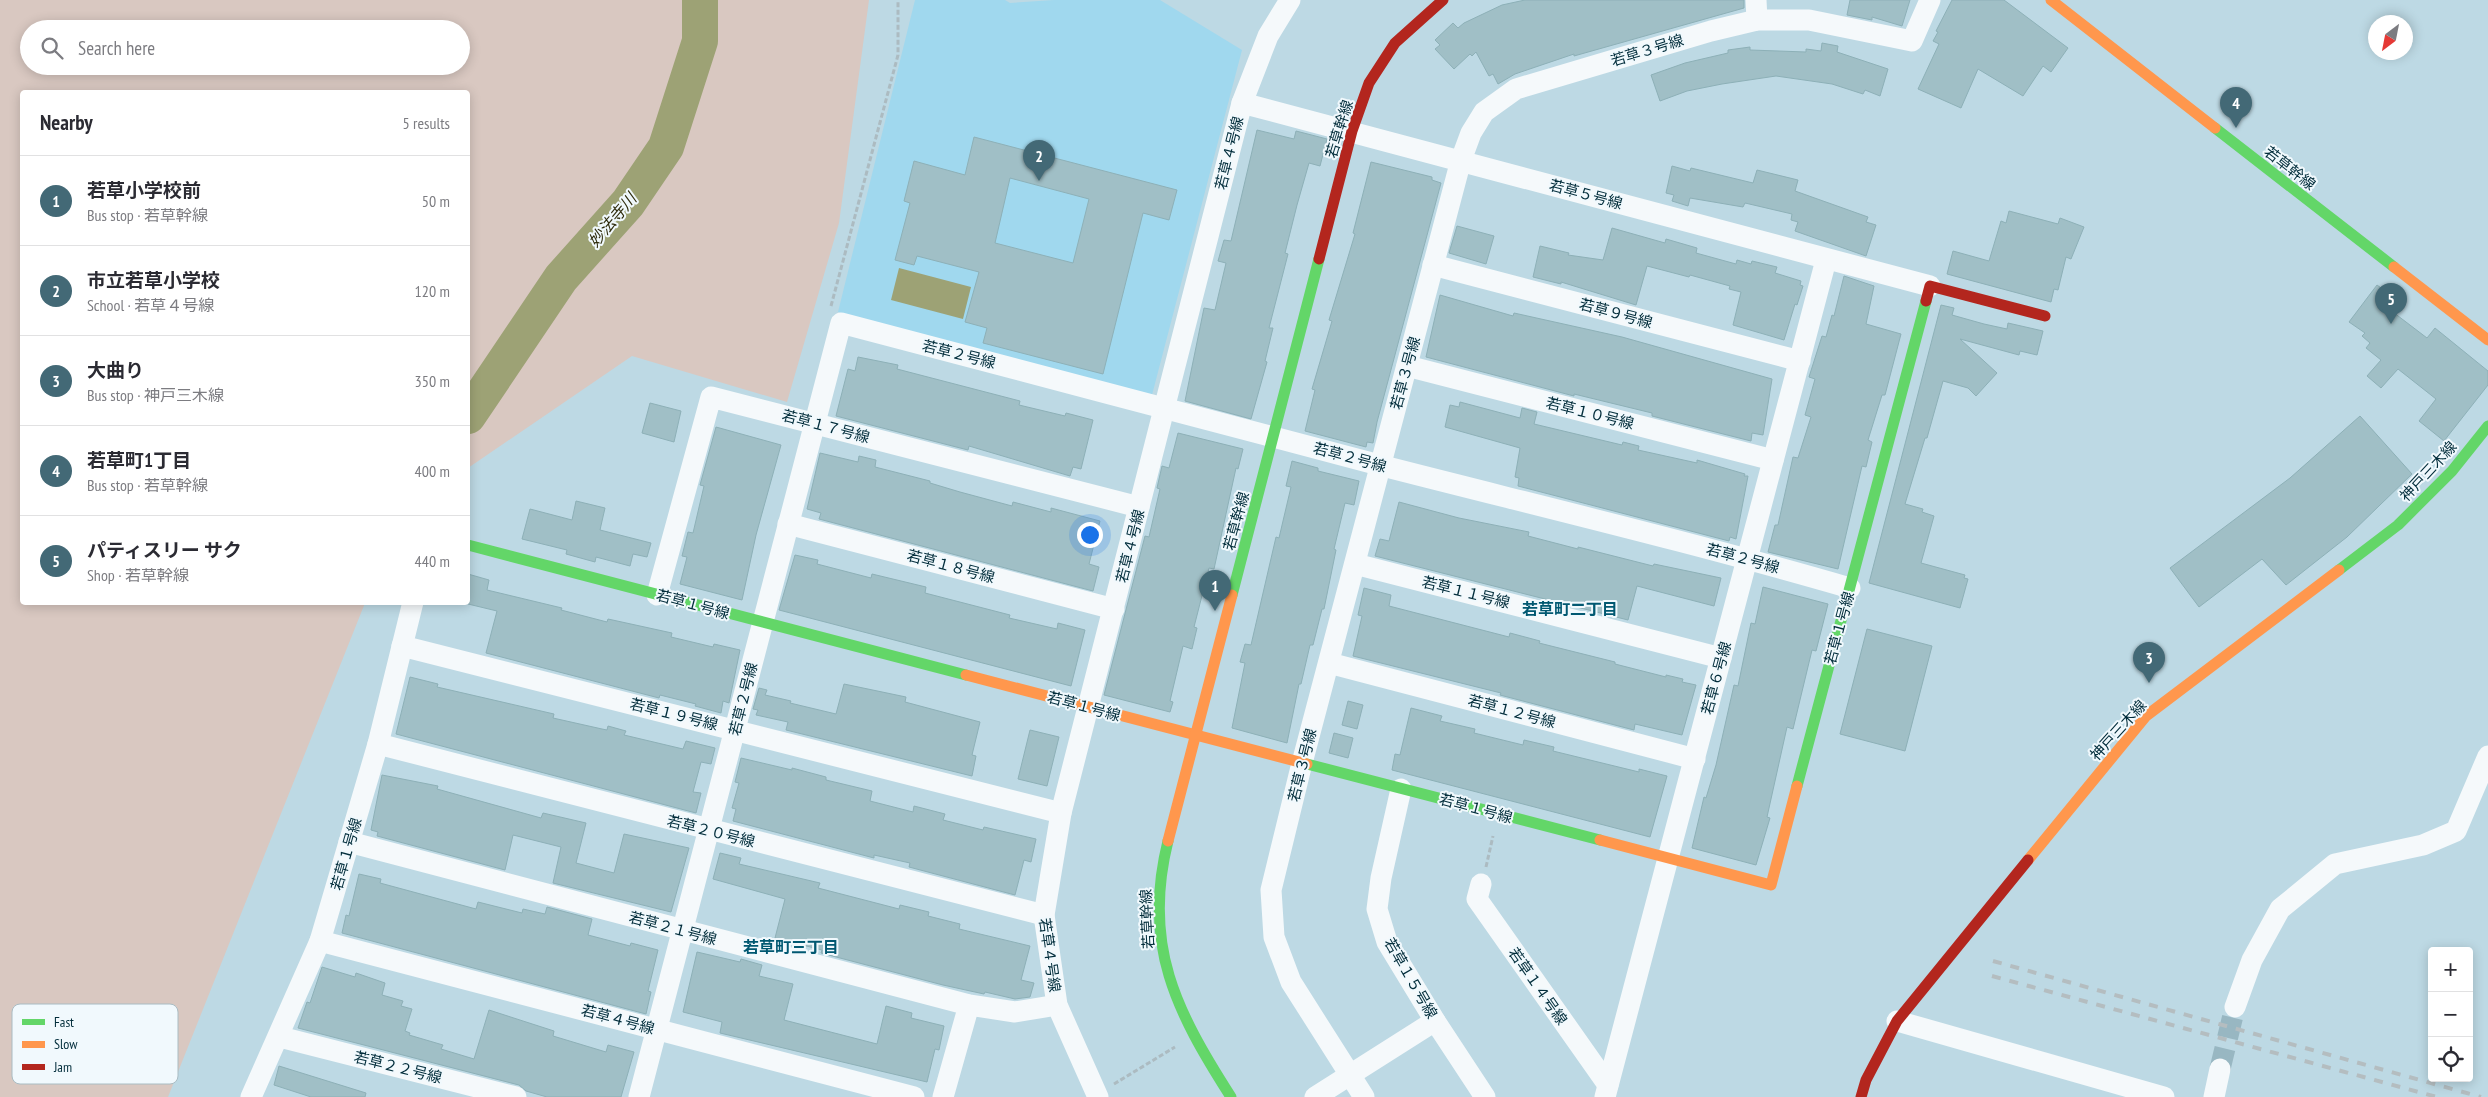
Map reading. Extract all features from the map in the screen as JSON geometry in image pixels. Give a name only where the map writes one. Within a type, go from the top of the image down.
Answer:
[{"type":"street","name":"若草４号線","points":[[1097,1096],[1057,1005],[1044,915],[1061,814],[1242,103],[1268,36],[1290,0]]},
{"type":"street","name":"若草幹線","points":[[1231,1097],[1197,1044],[1182,1015],[1162,946],[1158,897],[1167,844],[1352,131],[1372,76],[1396,40],[1424,14],[1443,0]]},
{"type":"street","name":"若草３号線","points":[[1364,1097],[1291,982],[1274,937],[1271,890],[1302,763],[1460,160],[1471,133],[1484,112],[1516,89],[1711,31],[1757,10],[1912,41],[1930,0]]},
{"type":"street","name":"若草幹線","points":[[2051,0],[2488,340]]},
{"type":"street","name":"若草５号線","points":[[1242,103],[1460,160],[1826,260],[1930,286]]},
{"type":"street","name":"若草６号線","points":[[1606,1091],[1826,260]]},
{"type":"street","name":"若草９号線","points":[[1433,265],[1800,361]]},
{"type":"street","points":[[1930,286],[2045,316]]},
{"type":"street","name":"若草１号線","points":[[470,546],[1771,885],[1930,286]]},
{"type":"street","name":"若草２号線","points":[[639,1097],[841,323],[1381,465],[1747,558],[1850,588]]},
{"type":"street","name":"若草１０号線","points":[[1407,366],[1774,460]]},
{"type":"street","name":"若草１７号線","points":[[657,595],[711,397],[1139,507]]},
{"type":"street","name":"神戸三木線","points":[[1861,1097],[1866,1080],[1897,1021],[2146,716],[2398,525],[2452,471],[2488,426]]},
{"type":"street","name":"若草１８号線","points":[[788,524],[1114,609]]},
{"type":"street","name":"若草１１号線","points":[[1355,564],[1721,658]]},
{"type":"street","name":"若草１号線","points":[[251,1097],[280,1037],[320,941],[378,744],[412,605]]},
{"type":"street","name":"若草１９号線","points":[[402,646],[735,729],[1061,814]]},
{"type":"street","name":"若草１２号線","points":[[1329,663],[1695,759]]},
{"type":"street","name":"若草２０号線","points":[[378,744],[1044,915]]},
{"type":"street","points":[[2235,1007],[2252,960],[2280,909],[2335,864],[2423,845],[2456,831],[2488,756]]},
{"type":"street","name":"若草１５号線","points":[[1402,789],[1380,878],[1377,909],[1387,942],[1435,1021],[1485,1097]]},
{"type":"street","name":"若草２１号線","points":[[349,842],[969,1005],[1015,1012],[1057,1005]]},
{"type":"street","name":"若草１４号線","points":[[1481,884],[1477,899],[1606,1091]]},
{"type":"street","name":"若草４号線","points":[[320,941],[914,1097]]},
{"type":"street","points":[[943,1097],[969,1005]]},
{"type":"street","points":[[1315,1097],[1349,1073],[1435,1021]]},
{"type":"street","points":[[1897,1021],[2056,1065],[2111,1089],[2136,1089],[2164,1097]]},
{"type":"street","name":"若草２２号線","points":[[280,1037],[516,1097]]},
{"type":"street","points":[[2214,1097],[2220,1069]]},
{"type":"path","points":[[830,310],[898,55],[898,0]]},
{"type":"path","points":[[1481,884],[1495,830]]},
{"type":"path","points":[[1097,1096],[1182,1043]]},
{"type":"shaded area","points":[[0,0],[869,0],[839,223],[787,402],[632,356],[470,467],[470,90],[20,90],[20,605],[364,605],[178,1072],[178,1004],[12,1004],[12,1084],[173,1084],[168,1097],[0,1097]]},
{"type":"shaded area","points":[[915,0],[1005,0],[1010,3],[1054,0],[1160,0],[1242,50],[1152,395],[838,312]]},
{"type":"shaded area","points":[[899,268],[971,287],[963,319],[891,300]]},
{"type":"building","points":[[1525,0],[1744,0],[1744,8],[1574,56],[1574,54],[1515,74],[1498,84],[1493,74],[1489,76],[1476,52],[1472,56],[1470,54],[1454,69],[1435,49],[1440,45],[1435,40],[1453,23],[1458,28],[1464,23],[1502,5]]},
{"type":"building","points":[[1850,0],[1910,0],[1902,26],[1872,17],[1872,20],[1847,15]]},
{"type":"building","points":[[1952,0],[2004,0],[2068,48],[2051,72],[2043,66],[2023,96],[1978,69],[1961,108],[1918,89],[1939,44],[1933,41],[1938,32],[1936,31]]},
{"type":"building","points":[[1822,43],[1838,46],[1837,52],[1888,69],[1880,96],[1865,90],[1863,94],[1832,84],[1776,76],[1687,91],[1660,101],[1651,75],[1685,63],[1728,53],[1728,50],[1750,47],[1750,50],[1806,52],[1806,49],[1821,51]]},
{"type":"building","points":[[1257,130],[1294,139],[1296,131],[1327,139],[1320,166],[1309,163],[1297,205],[1285,253],[1288,254],[1269,328],[1273,328],[1265,361],[1267,362],[1251,419],[1185,401],[1204,308],[1215,310],[1226,263],[1218,261],[1224,240],[1231,241]]},
{"type":"building","points":[[974,137],[1177,190],[1169,220],[1143,213],[1103,374],[983,343],[987,328],[965,322],[979,272],[917,256],[914,265],[895,260],[910,203],[904,201],[914,161],[965,175]],"holes":[[[1010,178],[1089,199],[1073,263],[995,243]]]},
{"type":"building","points":[[1371,162],[1432,177],[1432,180],[1441,183],[1373,443],[1367,442],[1366,447],[1305,431],[1315,390],[1312,389],[1332,321],[1329,320],[1355,234],[1353,233]]},
{"type":"building","points":[[1672,166],[1690,171],[1691,168],[1753,183],[1757,170],[1798,180],[1795,191],[1868,217],[1866,222],[1876,225],[1866,256],[1795,231],[1798,222],[1791,220],[1792,214],[1745,203],[1743,207],[1690,198],[1688,206],[1672,201],[1674,195],[1666,193]]},
{"type":"building","points":[[2009,211],[2058,224],[2060,218],[2084,227],[2071,259],[2066,257],[2058,290],[2054,289],[2051,302],[1947,274],[1953,251],[1989,261],[2001,221],[2006,223]]},
{"type":"building","points":[[1457,226],[1494,236],[1486,264],[1449,253]]},
{"type":"building","points":[[1612,228],[1665,243],[1666,239],[1697,248],[1696,253],[1736,264],[1737,260],[1751,264],[1752,261],[1777,267],[1775,273],[1801,281],[1800,285],[1803,286],[1797,305],[1795,304],[1784,340],[1733,325],[1741,292],[1729,289],[1730,286],[1690,275],[1689,277],[1647,266],[1636,305],[1561,282],[1561,284],[1533,277],[1540,246],[1569,253],[1568,255],[1603,260]]},
{"type":"building","points":[[1844,276],[1874,286],[1866,324],[1901,334],[1885,395],[1882,395],[1868,440],[1872,442],[1866,467],[1862,466],[1838,569],[1768,552],[1775,525],[1778,525],[1793,457],[1798,458],[1811,417],[1805,415],[1815,379],[1809,377],[1822,336],[1826,337],[1832,315],[1834,316]]},
{"type":"building","points":[[2377,285],[2392,296],[2385,306],[2427,338],[2435,328],[2488,371],[2488,385],[2444,441],[2419,421],[2436,399],[2398,369],[2381,388],[2367,376],[2381,360],[2366,348],[2370,343],[2362,336],[2365,333],[2349,322]]},
{"type":"building","points":[[1440,295],[1513,316],[1514,313],[1622,337],[1772,379],[1763,435],[1752,433],[1751,441],[1652,416],[1652,413],[1574,394],[1574,396],[1426,357]]},
{"type":"building","points":[[1941,305],[1954,308],[1952,315],[1984,324],[2007,329],[2008,323],[2043,331],[2037,355],[2020,351],[2019,355],[1960,339],[1997,373],[1976,396],[1968,388],[1943,381],[1927,438],[1925,438],[1905,504],[1923,509],[1922,512],[1934,516],[1921,563],[1965,575],[1964,578],[1968,579],[1960,608],[1869,583]]},
{"type":"building","points":[[858,357],[898,365],[897,369],[1020,401],[1019,405],[1065,416],[1066,413],[1093,420],[1081,469],[1073,467],[1070,476],[969,446],[968,450],[836,416],[848,369],[855,371]]},
{"type":"building","points":[[1460,402],[1520,418],[1522,408],[1537,412],[1534,424],[1622,445],[1623,442],[1639,446],[1638,450],[1697,463],[1697,460],[1745,474],[1744,476],[1748,476],[1736,539],[1730,537],[1729,541],[1518,486],[1519,478],[1515,477],[1520,448],[1445,427],[1450,405],[1459,407]]},
{"type":"building","points":[[650,403],[681,411],[674,442],[642,433]]},
{"type":"building","points":[[2360,416],[2412,474],[2347,537],[2286,585],[2262,559],[2199,607],[2170,568],[2290,478]]},
{"type":"building","points":[[716,427],[781,445],[756,535],[742,600],[680,584],[687,557],[682,556],[688,532],[693,533],[704,486],[700,485]]},
{"type":"building","points":[[1178,433],[1243,449],[1238,469],[1236,468],[1214,569],[1209,568],[1194,627],[1197,628],[1192,649],[1183,646],[1170,701],[1173,702],[1170,712],[1104,695],[1145,536],[1149,537],[1160,489],[1157,488],[1162,466],[1169,468]]},
{"type":"building","points":[[820,453],[858,462],[859,456],[876,460],[875,467],[930,481],[930,483],[960,492],[1012,506],[1013,502],[1051,512],[1051,508],[1100,521],[1089,564],[1099,567],[1093,591],[819,519],[821,513],[807,509]]},
{"type":"building","points":[[1292,461],[1318,468],[1318,471],[1359,481],[1354,505],[1345,503],[1334,549],[1336,550],[1324,609],[1322,609],[1313,645],[1310,645],[1301,684],[1299,684],[1287,743],[1232,728],[1245,663],[1240,662],[1245,644],[1251,645],[1276,537],[1279,538],[1291,487],[1286,486]]},
{"type":"building","points":[[576,501],[605,508],[600,530],[651,543],[647,557],[633,554],[630,566],[596,557],[595,562],[566,554],[567,550],[522,539],[530,509],[572,520]]},
{"type":"building","points":[[1399,502],[1459,518],[1529,532],[1528,536],[1578,549],[1578,547],[1653,566],[1654,564],[1721,578],[1714,606],[1637,586],[1628,620],[1375,556],[1380,539],[1389,541]]},
{"type":"building","points":[[795,555],[818,560],[817,564],[871,578],[872,574],[926,587],[925,593],[1010,615],[1009,618],[1057,629],[1058,623],[1085,630],[1071,686],[779,610]]},
{"type":"building","points":[[470,575],[489,580],[487,590],[562,608],[561,610],[607,622],[608,619],[672,633],[671,637],[713,647],[714,644],[740,650],[729,703],[723,701],[721,713],[695,706],[696,704],[660,695],[659,698],[486,653],[497,611],[470,604]]},
{"type":"building","points":[[1763,587],[1828,604],[1816,651],[1812,650],[1793,729],[1787,727],[1767,817],[1770,818],[1756,865],[1692,848],[1704,797],[1706,798],[1716,765],[1734,685],[1738,686],[1751,623],[1755,624]]},
{"type":"building","points":[[1364,588],[1391,595],[1389,606],[1509,637],[1510,633],[1540,641],[1539,643],[1615,662],[1615,664],[1666,677],[1666,675],[1683,679],[1682,682],[1696,685],[1682,735],[1635,724],[1634,730],[1500,695],[1501,693],[1353,656],[1362,616],[1358,615]]},
{"type":"building","points":[[1867,629],[1932,646],[1905,751],[1840,734]]},
{"type":"building","points":[[410,677],[438,684],[437,687],[554,714],[553,718],[607,730],[608,726],[626,731],[624,735],[683,749],[686,741],[715,748],[711,764],[701,762],[693,792],[701,793],[696,813],[396,734]]},
{"type":"building","points":[[844,684],[906,697],[905,702],[980,722],[972,755],[976,756],[972,776],[786,730],[788,722],[756,715],[758,710],[753,709],[759,688],[767,690],[765,695],[836,714]]},
{"type":"building","points":[[1348,701],[1363,705],[1357,729],[1342,725]]},
{"type":"building","points":[[1411,708],[1442,716],[1440,721],[1475,729],[1474,733],[1523,745],[1524,740],[1554,747],[1553,751],[1639,772],[1639,769],[1667,776],[1650,837],[1392,770],[1395,754],[1400,755]]},
{"type":"building","points":[[1030,730],[1059,737],[1047,786],[1018,779]]},
{"type":"building","points":[[1334,733],[1353,738],[1348,758],[1329,753]]},
{"type":"building","points":[[741,758],[792,770],[792,768],[826,777],[826,780],[872,791],[870,801],[913,812],[914,806],[945,814],[943,820],[983,830],[984,827],[1036,839],[1031,862],[1024,860],[1015,895],[909,867],[910,863],[874,855],[874,858],[733,821],[736,809],[732,808],[739,783],[735,782]]},
{"type":"building","points":[[382,775],[438,786],[437,789],[541,818],[543,813],[586,823],[576,863],[614,873],[624,834],[689,848],[671,912],[553,883],[561,847],[513,835],[505,870],[377,836],[378,832],[371,830]]},
{"type":"building","points":[[720,853],[741,858],[739,864],[820,883],[818,888],[899,909],[900,905],[929,912],[928,916],[960,924],[959,929],[1030,946],[1021,980],[1034,983],[1030,997],[1015,999],[943,985],[821,953],[822,950],[775,938],[785,899],[713,879]]},
{"type":"building","points":[[359,874],[381,879],[380,883],[476,909],[478,902],[522,913],[523,909],[545,914],[547,907],[592,919],[588,935],[630,946],[631,943],[658,950],[648,991],[651,992],[646,1014],[342,933],[346,915],[349,916]]},
{"type":"building","points":[[697,952],[740,962],[741,959],[762,965],[759,976],[793,984],[784,1020],[877,1044],[886,1006],[912,1013],[911,1018],[944,1026],[939,1050],[935,1049],[927,1082],[720,1033],[722,1022],[683,1012]]},
{"type":"building","points":[[322,967],[355,977],[356,973],[385,983],[382,995],[403,1001],[401,1006],[412,1009],[405,1031],[410,1033],[409,1035],[443,1045],[441,1049],[474,1059],[489,1010],[554,1031],[553,1036],[606,1052],[608,1045],[634,1052],[621,1097],[547,1097],[526,1091],[519,1085],[298,1028],[307,1002],[310,1003]]},
{"type":"building","points":[[279,1066],[366,1093],[365,1097],[311,1097],[274,1085]]},
{"type":"waterway","name":"妙法寺川","points":[[470,413],[561,278],[628,203],[666,147],[700,41],[700,0]]},
{"type":"tunnel","points":[[2220,1069],[2235,1007]]},
{"type":"railway","points":[[1993,961],[2481,1097]]},
{"type":"railway","points":[[1992,976],[2437,1097]]},
{"type":"traffic: fast","points":[[2215,128],[2394,267]]},
{"type":"traffic: fast","points":[[1232,595],[1319,259]]},
{"type":"traffic: fast","points":[[1797,786],[1926,301]]},
{"type":"traffic: fast","points":[[2339,570],[2398,525],[2452,471],[2488,426]]},
{"type":"traffic: fast","points":[[470,546],[966,675]]},
{"type":"traffic: fast","points":[[1307,764],[1600,840]]},
{"type":"traffic: fast","points":[[1168,841],[1161,878],[1159,913],[1162,945],[1169,976],[1180,1006],[1194,1035],[1231,1097]]},
{"type":"traffic: slow","points":[[2051,0],[2215,128]]},
{"type":"traffic: slow","points":[[2394,267],[2488,340]]},
{"type":"traffic: slow","points":[[2028,860],[2146,716],[2339,570]]},
{"type":"traffic: slow","points":[[1168,841],[1232,595]]},
{"type":"traffic: slow","points":[[966,675],[1307,764]]},
{"type":"traffic: slow","points":[[1600,840],[1771,885],[1797,786]]},
{"type":"traffic: jam","points":[[1319,259],[1352,131],[1369,83],[1395,43],[1443,0]]},
{"type":"traffic: jam","points":[[1926,301],[1930,286],[2045,316]]},
{"type":"traffic: jam","points":[[1861,1097],[1866,1080],[1897,1021],[2028,860]]},
{"type":"place","name":"若草町1丁目","points":[[2236,128]]},
{"type":"place","name":"市立若草小学校","points":[[1039,181]]},
{"type":"place","name":"パティスリー サク","points":[[2391,324]]},
{"type":"place","name":"若草小学校前","points":[[1215,611]]},
{"type":"place","name":"大曲り","points":[[2149,683]]},
{"type":"district","name":"若草町二丁目","points":[[1570,609]]},
{"type":"district","name":"若草町三丁目","points":[[791,947]]}]
